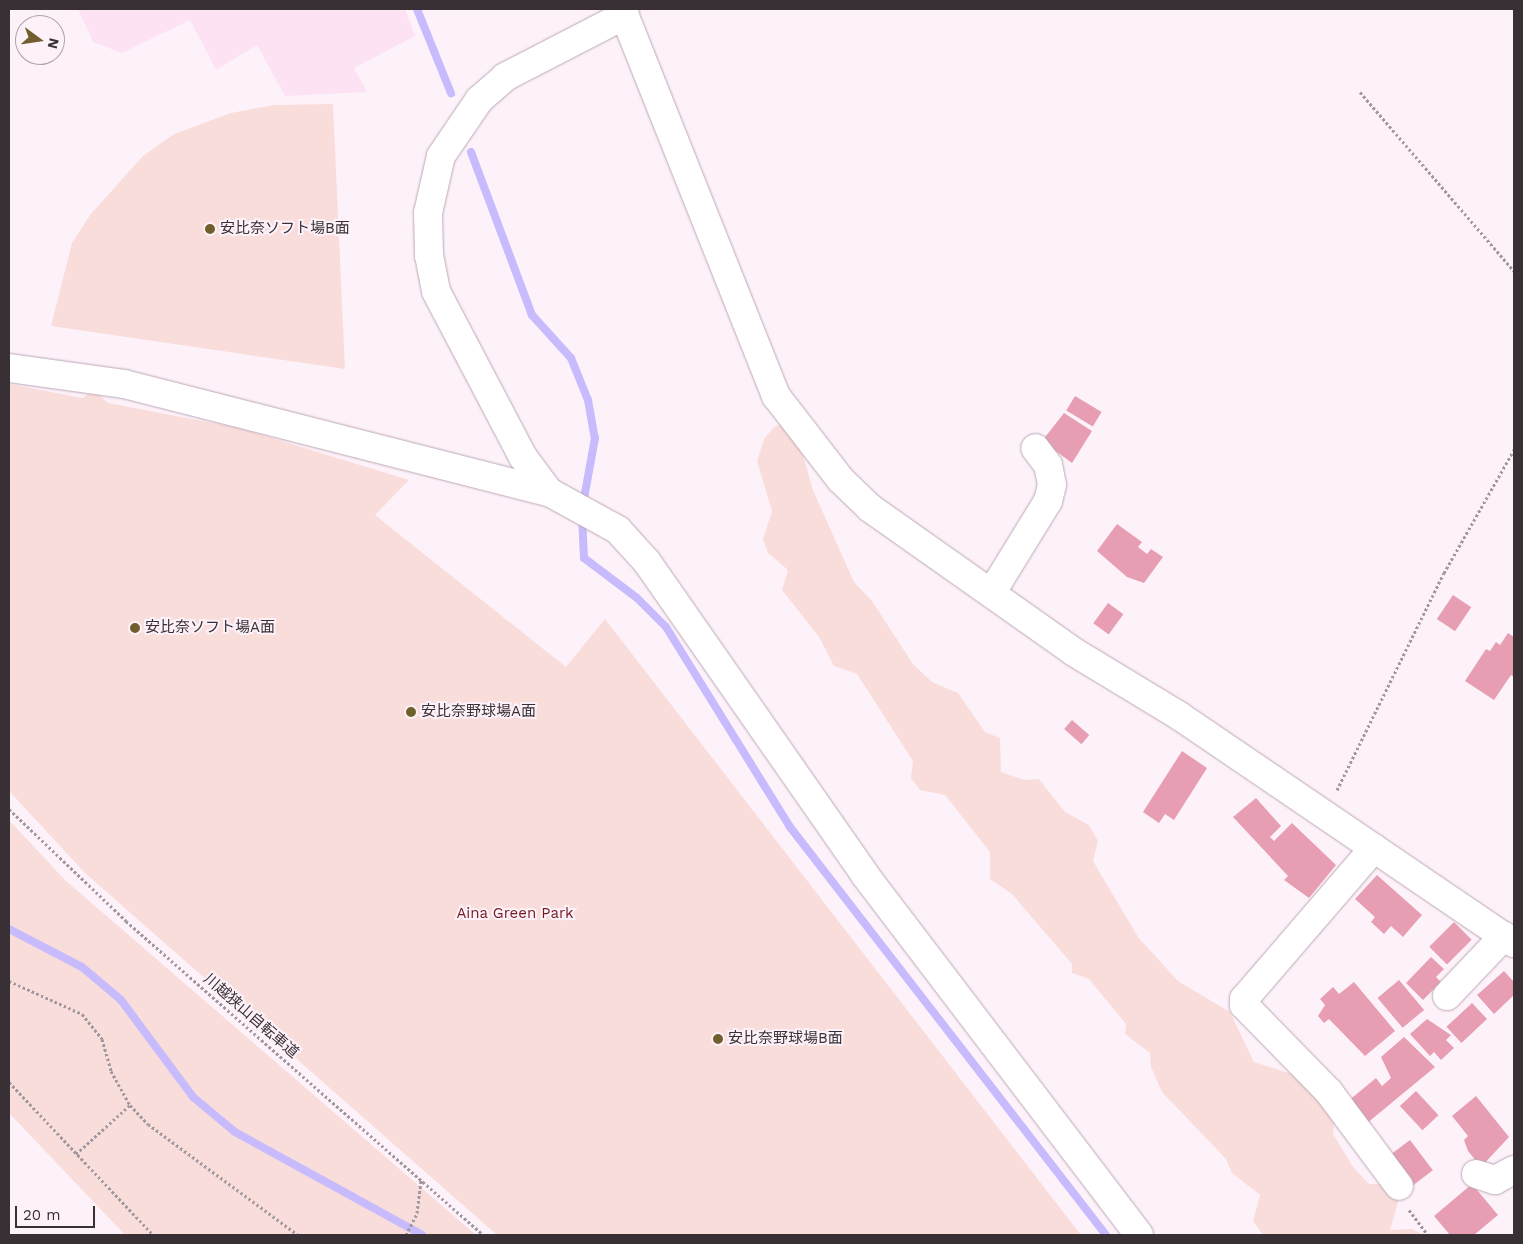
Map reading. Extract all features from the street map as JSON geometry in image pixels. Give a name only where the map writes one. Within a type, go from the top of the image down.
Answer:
[{"type":"street","points":[[549,492],[523,457],[436,290],[428,256],[428,213],[441,156],[479,100],[513,72],[624,12],[776,396],[841,480],[870,508],[992,592],[1074,652],[1178,715],[1327,818],[1509,939],[1447,996]]},
{"type":"street","points":[[9,368],[124,384],[549,492],[618,530],[647,562],[865,875],[1139,1235]]},
{"type":"street","points":[[992,592],[1048,501],[1052,485],[1048,465],[1035,448]]},
{"type":"street","points":[[1374,848],[1244,999],[1244,1005],[1329,1092],[1399,1186]]},
{"type":"street","points":[[1476,1174],[1495,1180],[1514,1170]]},
{"type":"path","points":[[1360,92],[1514,271]]},
{"type":"path","points":[[1327,818],[1345,767],[1444,573],[1514,450]]},
{"type":"path","name":"川越狭山自転車道","points":[[9,809],[126,921],[484,1235]]},
{"type":"path","points":[[9,980],[87,1019],[102,1039],[111,1071],[130,1104],[176,1147],[298,1235]]},
{"type":"path","points":[[9,1082],[153,1235]]},
{"type":"path","points":[[76,1154],[130,1104]]},
{"type":"path","points":[[406,1235],[417,1213],[421,1180]]},
{"type":"shaded area","points":[[78,9],[405,9],[415,36],[354,68],[367,92],[285,96],[257,45],[216,70],[190,20],[122,53],[93,42]]},
{"type":"green space","name":"安比奈ソフト場B面","points":[[333,104],[345,369],[51,326],[72,243],[90,215],[143,156],[174,134],[231,113],[274,105]]},
{"type":"green space","name":"Aina Green Park","points":[[9,384],[83,398],[93,389],[108,403],[239,428],[409,480],[375,515],[566,667],[605,619],[1081,1235],[497,1235],[85,873],[9,791]]},
{"type":"green space","points":[[784,424],[801,448],[813,490],[854,582],[872,601],[913,664],[932,682],[958,693],[985,732],[1000,738],[1001,772],[1025,780],[1039,779],[1065,812],[1089,825],[1098,841],[1093,861],[1138,937],[1178,981],[1230,1012],[1254,1062],[1295,1075],[1335,1113],[1333,1134],[1353,1167],[1369,1184],[1389,1184],[1400,1196],[1390,1230],[1412,1229],[1424,1235],[1263,1235],[1253,1221],[1260,1195],[1232,1173],[1226,1159],[1162,1092],[1151,1067],[1150,1053],[1125,1034],[1126,1024],[1089,979],[1072,973],[1072,964],[1012,894],[990,879],[990,852],[945,795],[920,790],[911,778],[913,761],[857,674],[834,666],[819,637],[782,590],[788,570],[768,553],[763,539],[772,511],[757,461],[764,439],[774,427]]},
{"type":"green space","points":[[9,820],[65,880],[476,1235],[125,1235],[9,1113]]},
{"type":"building","points":[[1075,396],[1102,412],[1093,427],[1066,411]]},
{"type":"building","points":[[1064,413],[1092,431],[1072,463],[1042,441]]},
{"type":"building","points":[[1117,524],[1142,542],[1138,547],[1147,554],[1151,549],[1163,557],[1144,583],[1127,577],[1097,551]]},
{"type":"building","points":[[1453,595],[1471,607],[1455,631],[1437,619]]},
{"type":"building","points":[[1108,603],[1123,614],[1109,634],[1093,623]]},
{"type":"building","points":[[1508,633],[1514,637],[1514,677],[1511,675],[1494,700],[1465,681],[1486,649],[1490,651],[1496,642],[1500,645]]},
{"type":"building","points":[[1072,720],[1089,735],[1081,744],[1064,729]]},
{"type":"building","points":[[1182,751],[1207,768],[1174,820],[1165,814],[1159,823],[1143,812]]},
{"type":"building","points":[[1256,798],[1281,826],[1270,837],[1274,841],[1292,823],[1336,865],[1309,898],[1284,880],[1288,876],[1233,817]]},
{"type":"building","points":[[1377,875],[1422,915],[1403,937],[1391,926],[1384,934],[1371,922],[1375,917],[1355,899]]},
{"type":"building","points":[[1454,922],[1472,940],[1447,964],[1429,947]]},
{"type":"building","points":[[1431,957],[1444,969],[1436,977],[1441,982],[1423,1000],[1406,983]]},
{"type":"building","points":[[1504,971],[1514,982],[1514,995],[1494,1014],[1477,995]]},
{"type":"building","points":[[1399,980],[1424,1010],[1403,1028],[1378,998]]},
{"type":"building","points":[[1354,982],[1395,1031],[1365,1056],[1329,1019],[1324,1023],[1318,1016],[1325,1005],[1320,999],[1333,987],[1339,994]]},
{"type":"building","points":[[1472,1003],[1487,1019],[1461,1043],[1446,1027]]},
{"type":"building","points":[[1427,1019],[1451,1035],[1446,1040],[1454,1048],[1441,1060],[1434,1052],[1430,1056],[1410,1034]]},
{"type":"building","points":[[1404,1037],[1435,1067],[1366,1124],[1347,1102],[1376,1078],[1382,1086],[1391,1078],[1381,1057]]},
{"type":"building","points":[[1416,1091],[1439,1115],[1422,1130],[1400,1106]]},
{"type":"building","points":[[1476,1096],[1509,1137],[1481,1167],[1468,1151],[1464,1140],[1468,1136],[1452,1116]]},
{"type":"building","points":[[1410,1140],[1433,1170],[1409,1188],[1386,1158]]},
{"type":"building","points":[[1472,1184],[1498,1215],[1474,1235],[1450,1235],[1434,1216]]},
{"type":"waterway","points":[[417,9],[451,93]]},
{"type":"waterway","points":[[471,152],[532,315],[571,358],[588,400],[595,438],[583,504]]},
{"type":"waterway","points":[[582,516],[584,558],[637,598],[666,627],[790,827],[1106,1235]]},
{"type":"waterway","points":[[9,929],[82,967],[121,1000],[193,1097],[235,1132],[422,1235]]},
{"type":"place","name":"安比奈ソフト場B面","points":[[210,229]]},
{"type":"place","name":"安比奈ソフト場A面","points":[[135,628]]},
{"type":"place","name":"安比奈野球場A面","points":[[411,712]]},
{"type":"place","name":"安比奈野球場B面","points":[[718,1039]]}]
